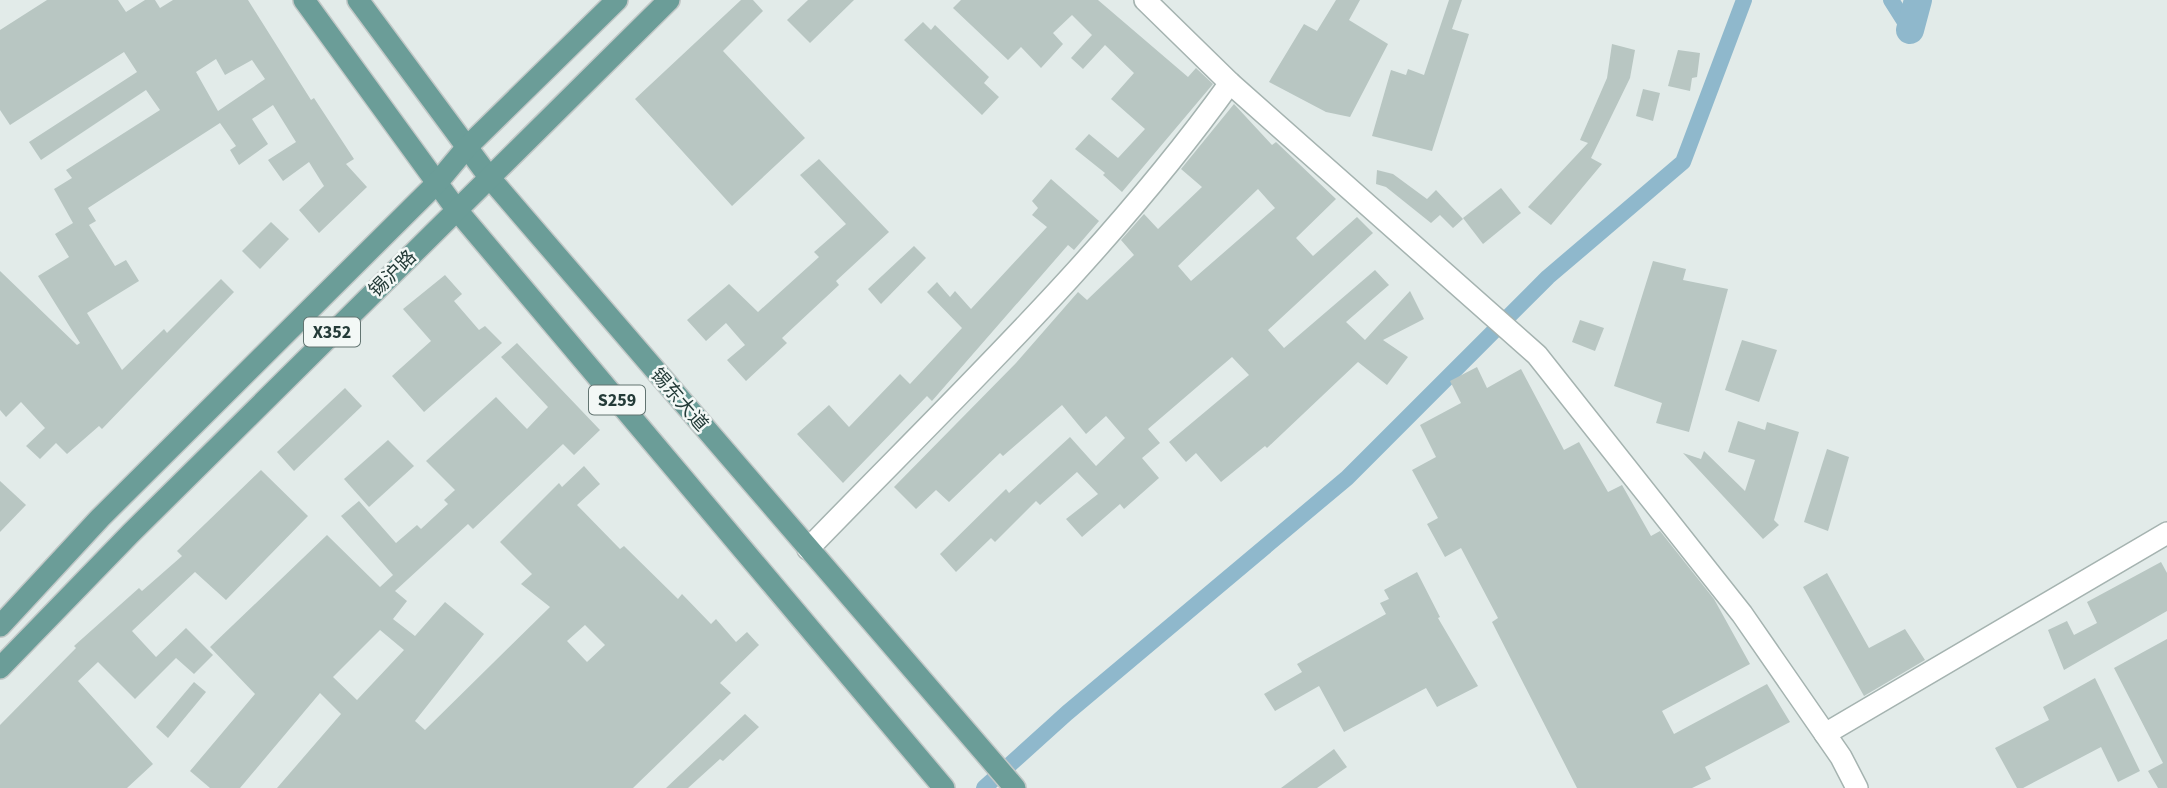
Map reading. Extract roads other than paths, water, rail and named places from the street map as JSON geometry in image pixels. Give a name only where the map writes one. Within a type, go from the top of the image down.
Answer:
[{"type":"main road","name":"S259","points":[[304,0],[456,209],[944,788]]},
{"type":"main road","name":"锡东大道","points":[[358,0],[489,177],[1015,788]]},
{"type":"main road","name":"锡沪路","points":[[0,626],[100,518],[436,183],[467,147],[617,0]]},
{"type":"main road","name":"锡沪路","points":[[0,668],[456,209],[668,0]]},
{"type":"street","points":[[1145,0],[1230,83],[1482,304],[1536,355],[1742,614],[1825,734],[1857,788]]},
{"type":"street","points":[[808,549],[1082,265],[1192,137],[1230,83]]},
{"type":"street","points":[[1825,734],[2167,533]]},
{"type":"waterway","points":[[984,788],[1067,713],[1347,478],[1548,277],[1683,162],[1744,0]]},
{"type":"waterway","points":[[1891,0],[1910,30]]},
{"type":"waterway","points":[[1910,30],[1918,0]]}]
